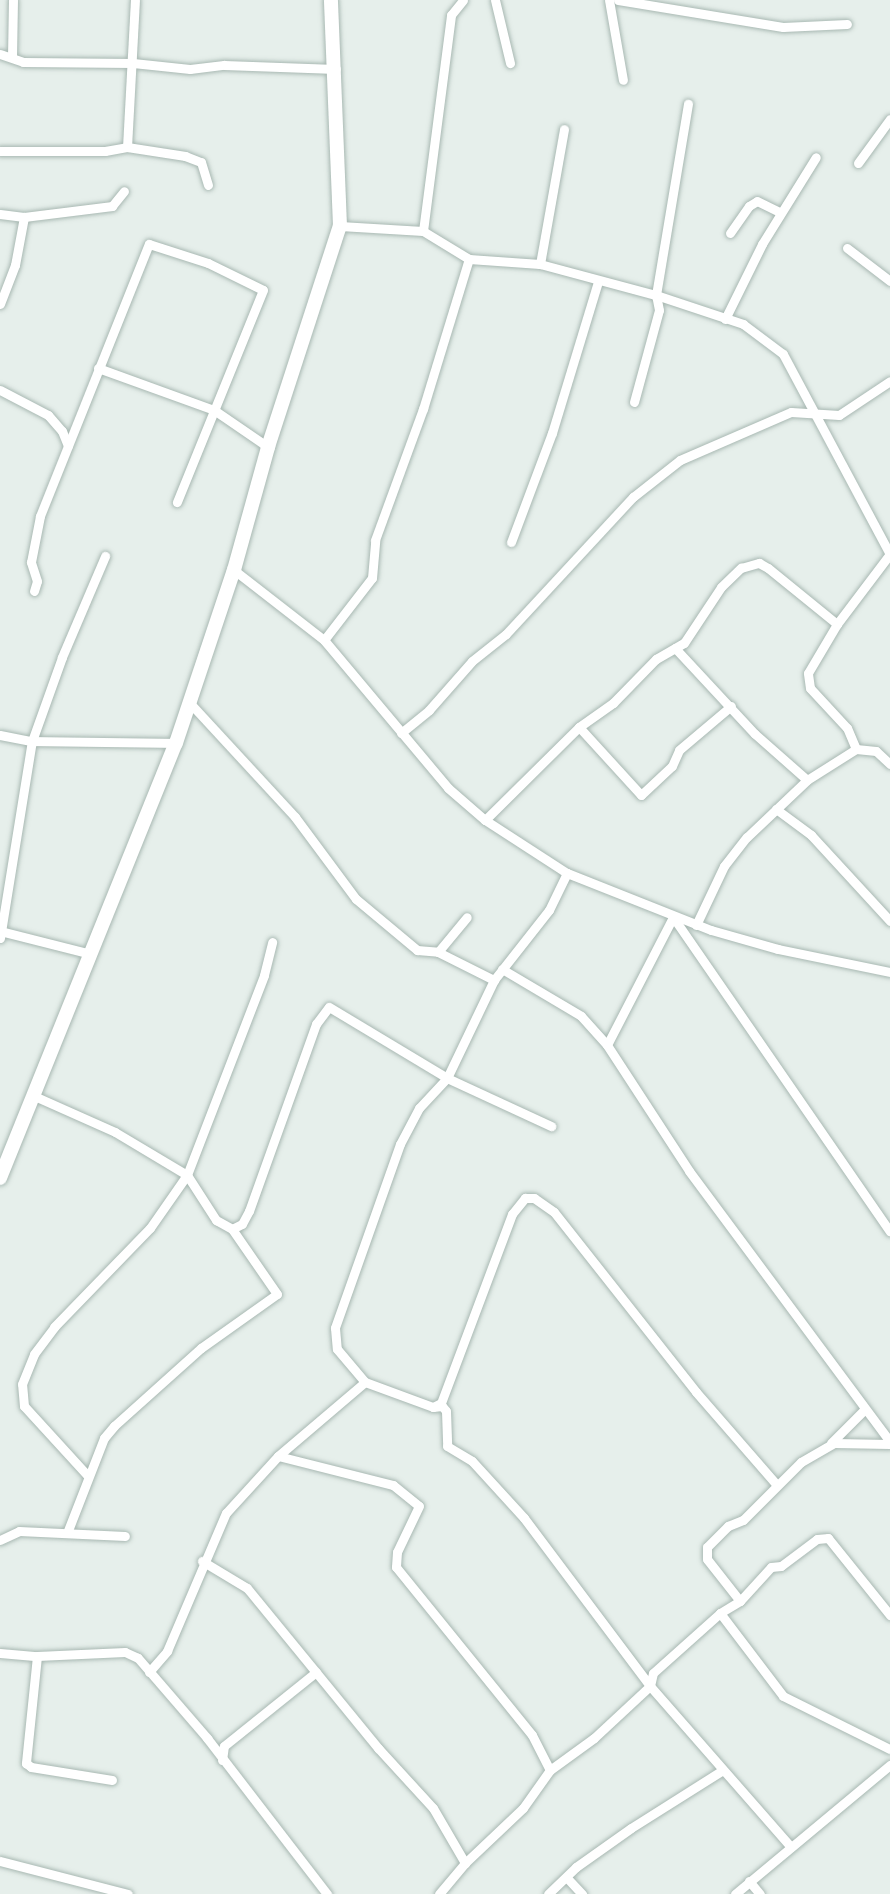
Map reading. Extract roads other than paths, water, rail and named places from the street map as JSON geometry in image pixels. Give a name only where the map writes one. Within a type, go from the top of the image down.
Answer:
[{"type":"street","points":[[12,57],[13,0]]},
{"type":"street","points":[[127,147],[135,0]]},
{"type":"street","points":[[0,1178],[176,743],[234,570],[268,447],[340,226],[336,69],[331,0]]},
{"type":"street","points":[[423,231],[451,15],[463,0]]},
{"type":"street","points":[[495,0],[510,63]]},
{"type":"street","points":[[609,0],[623,80]]},
{"type":"street","points":[[618,0],[783,27],[847,24]]},
{"type":"street","points":[[0,54],[23,62],[133,63],[190,69],[224,65],[336,69]]},
{"type":"street","points":[[634,402],[659,310],[656,295],[688,104]]},
{"type":"street","points":[[858,163],[890,119]]},
{"type":"street","points":[[540,264],[564,129]]},
{"type":"street","points":[[0,151],[105,151],[127,147],[196,158],[205,171],[208,185]]},
{"type":"street","points":[[726,319],[780,212],[816,157]]},
{"type":"street","points":[[0,214],[24,217],[112,206],[124,191]]},
{"type":"street","points":[[730,233],[749,206],[757,201],[780,212]]},
{"type":"street","points":[[0,304],[15,265],[24,217]]},
{"type":"street","points":[[340,226],[423,231],[469,259],[540,264],[598,282],[656,295],[743,324],[783,354],[890,554],[837,624],[811,665],[808,682],[847,728],[856,749]]},
{"type":"street","points":[[34,591],[37,580],[31,562],[40,516],[149,244],[208,263],[263,290],[177,502]]},
{"type":"street","points":[[847,248],[890,281]]},
{"type":"street","points":[[324,640],[372,578],[375,540],[423,409],[469,259]]},
{"type":"street","points":[[511,542],[552,433],[598,282]]},
{"type":"street","points":[[98,368],[214,410],[268,447]]},
{"type":"street","points":[[401,733],[429,711],[478,656],[506,634],[633,497],[645,491],[659,475],[680,460],[760,423],[791,412],[847,412],[890,381]]},
{"type":"street","points":[[0,390],[48,415],[62,431],[68,446]]},
{"type":"street","points":[[91,954],[0,933],[32,741],[62,657],[105,556]]},
{"type":"street","points":[[485,820],[579,728],[613,703],[656,659],[675,648],[694,632],[721,587],[749,565],[768,568],[837,624]]},
{"type":"street","points":[[234,570],[324,640],[448,788],[485,820],[567,873],[696,925],[778,949],[889,970]]},
{"type":"street","points":[[675,648],[755,734],[807,780]]},
{"type":"street","points":[[189,702],[296,817],[356,899],[417,950],[438,952],[494,980]]},
{"type":"street","points":[[579,728],[641,795],[672,766],[679,750],[731,706]]},
{"type":"street","points":[[0,735],[32,741],[176,743]]},
{"type":"street","points":[[696,925],[724,866],[776,809],[807,780],[856,749],[876,751],[890,764]]},
{"type":"street","points":[[776,809],[812,836],[890,921]]},
{"type":"street","points":[[567,873],[549,910],[494,980],[447,1078],[419,1108],[400,1144],[335,1328],[338,1349],[365,1382],[433,1407],[442,1406],[446,1411],[447,1446],[472,1461],[524,1518],[650,1686],[721,1771],[790,1846]]},
{"type":"street","points":[[438,952],[467,917]]},
{"type":"street","points":[[607,1045],[673,917]]},
{"type":"street","points":[[673,917],[890,1231]]},
{"type":"street","points":[[88,1476],[24,1406],[22,1384],[34,1354],[54,1327],[150,1228],[187,1175],[260,986],[272,942]]},
{"type":"street","points":[[502,969],[581,1016],[607,1045],[690,1171],[803,1328],[829,1355],[864,1410],[890,1443]]},
{"type":"street","points":[[232,1229],[242,1224],[249,1211],[316,1024],[328,1007],[447,1078],[551,1126]]},
{"type":"street","points":[[32,1095],[116,1132],[187,1175],[216,1220],[232,1229],[276,1294],[201,1348],[126,1414],[104,1438],[67,1533]]},
{"type":"street","points":[[433,1407],[445,1396],[512,1214],[525,1198],[534,1198],[554,1212],[696,1392],[776,1484]]},
{"type":"street","points":[[149,1672],[167,1651],[202,1561],[226,1513],[278,1456],[365,1382]]},
{"type":"street","points":[[825,1449],[864,1410]]},
{"type":"street","points":[[740,1601],[709,1561],[706,1549],[728,1526],[742,1520],[776,1484],[801,1462],[825,1449],[846,1442],[890,1443]]},
{"type":"street","points":[[278,1456],[393,1485],[419,1506],[396,1552],[396,1567],[532,1735],[550,1770]]},
{"type":"street","points":[[0,1539],[19,1532],[125,1536]]},
{"type":"street","points":[[439,1894],[465,1863],[523,1808],[550,1770],[594,1738],[650,1686],[653,1672],[720,1613],[740,1601],[771,1567],[781,1566],[823,1538],[837,1545],[855,1576],[890,1615]]},
{"type":"street","points":[[202,1561],[247,1588],[433,1808],[465,1863]]},
{"type":"street","points":[[720,1613],[783,1696],[890,1749]]},
{"type":"street","points":[[0,1653],[37,1656],[124,1652],[138,1658],[222,1760],[327,1894]]},
{"type":"street","points":[[37,1656],[26,1763],[31,1767],[112,1780]]},
{"type":"street","points":[[222,1760],[224,1746],[316,1672]]},
{"type":"street","points":[[735,1894],[890,1765]]},
{"type":"street","points":[[548,1894],[568,1879],[576,1867],[631,1828],[721,1771]]},
{"type":"street","points":[[1,1865],[109,1892],[128,1894]]},
{"type":"street","points":[[568,1879],[582,1894]]},
{"type":"street","points":[[749,1881],[760,1894]]}]
